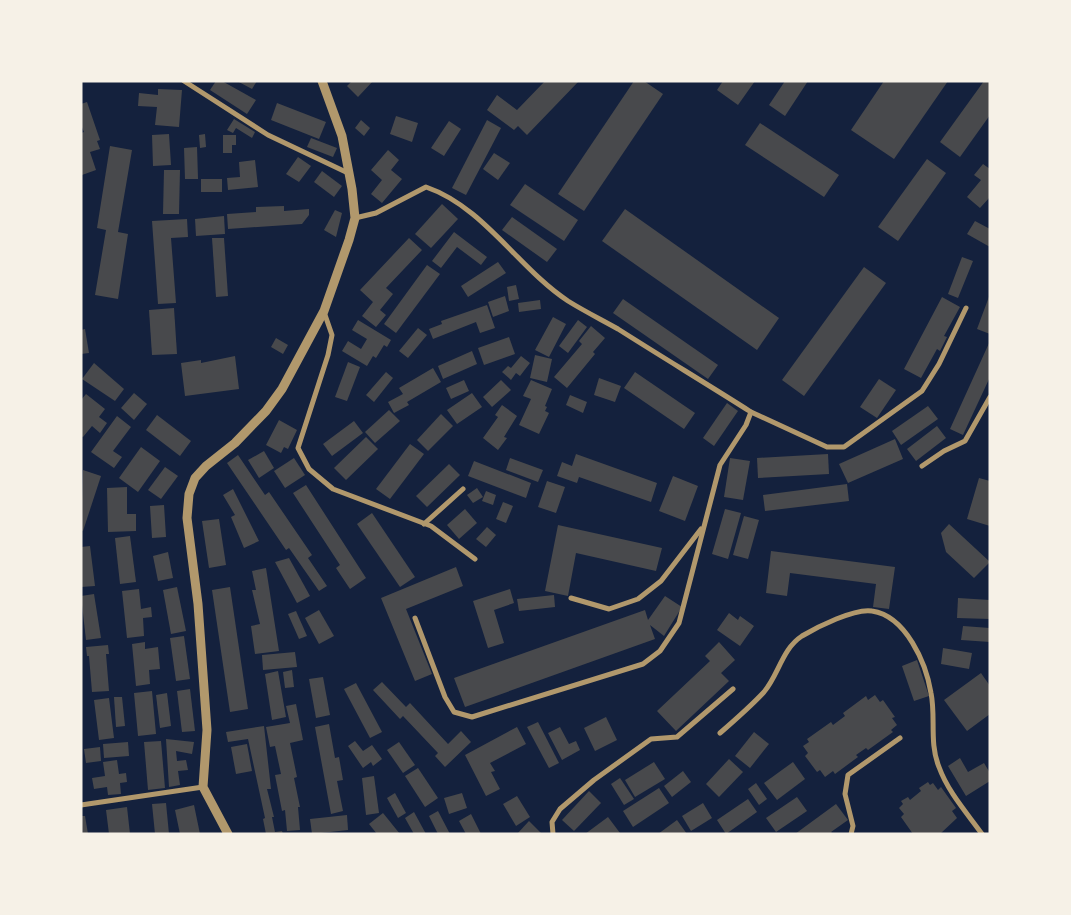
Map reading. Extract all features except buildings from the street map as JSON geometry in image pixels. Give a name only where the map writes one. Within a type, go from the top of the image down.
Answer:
[{"type":"street","points":[[184,81],[268,135],[348,173]]},
{"type":"street","points":[[228,834],[203,787],[207,730],[198,604],[187,518],[189,494],[195,478],[206,466],[235,443],[277,396],[324,312],[355,218],[342,136],[322,81]]},
{"type":"street","points":[[355,218],[376,213],[426,187],[437,191],[454,201],[492,232],[529,271],[568,301],[751,412],[827,447],[844,447],[922,391],[939,364],[966,308]]},
{"type":"street","points":[[324,312],[332,335],[328,355],[298,448],[309,468],[333,489],[424,524],[475,559]]},
{"type":"street","points":[[922,466],[944,451],[965,442],[990,397]]},
{"type":"street","points":[[416,618],[445,697],[454,712],[472,717],[643,664],[660,651],[680,623],[692,581],[703,526],[720,465],[746,425],[751,412]]},
{"type":"street","points":[[424,524],[463,489]]},
{"type":"street","points":[[571,598],[609,609],[638,599],[661,581],[703,526]]},
{"type":"street","points":[[720,733],[765,691],[786,651],[801,637],[839,617],[872,611],[893,619],[909,640],[925,670],[932,694],[933,746],[939,768],[952,791],[982,834]]},
{"type":"street","points":[[552,834],[552,822],[560,809],[594,780],[651,739],[677,737],[733,690]]},
{"type":"street","points":[[851,834],[853,826],[844,794],[848,775],[900,738]]},
{"type":"street","points":[[81,805],[203,787]]}]
